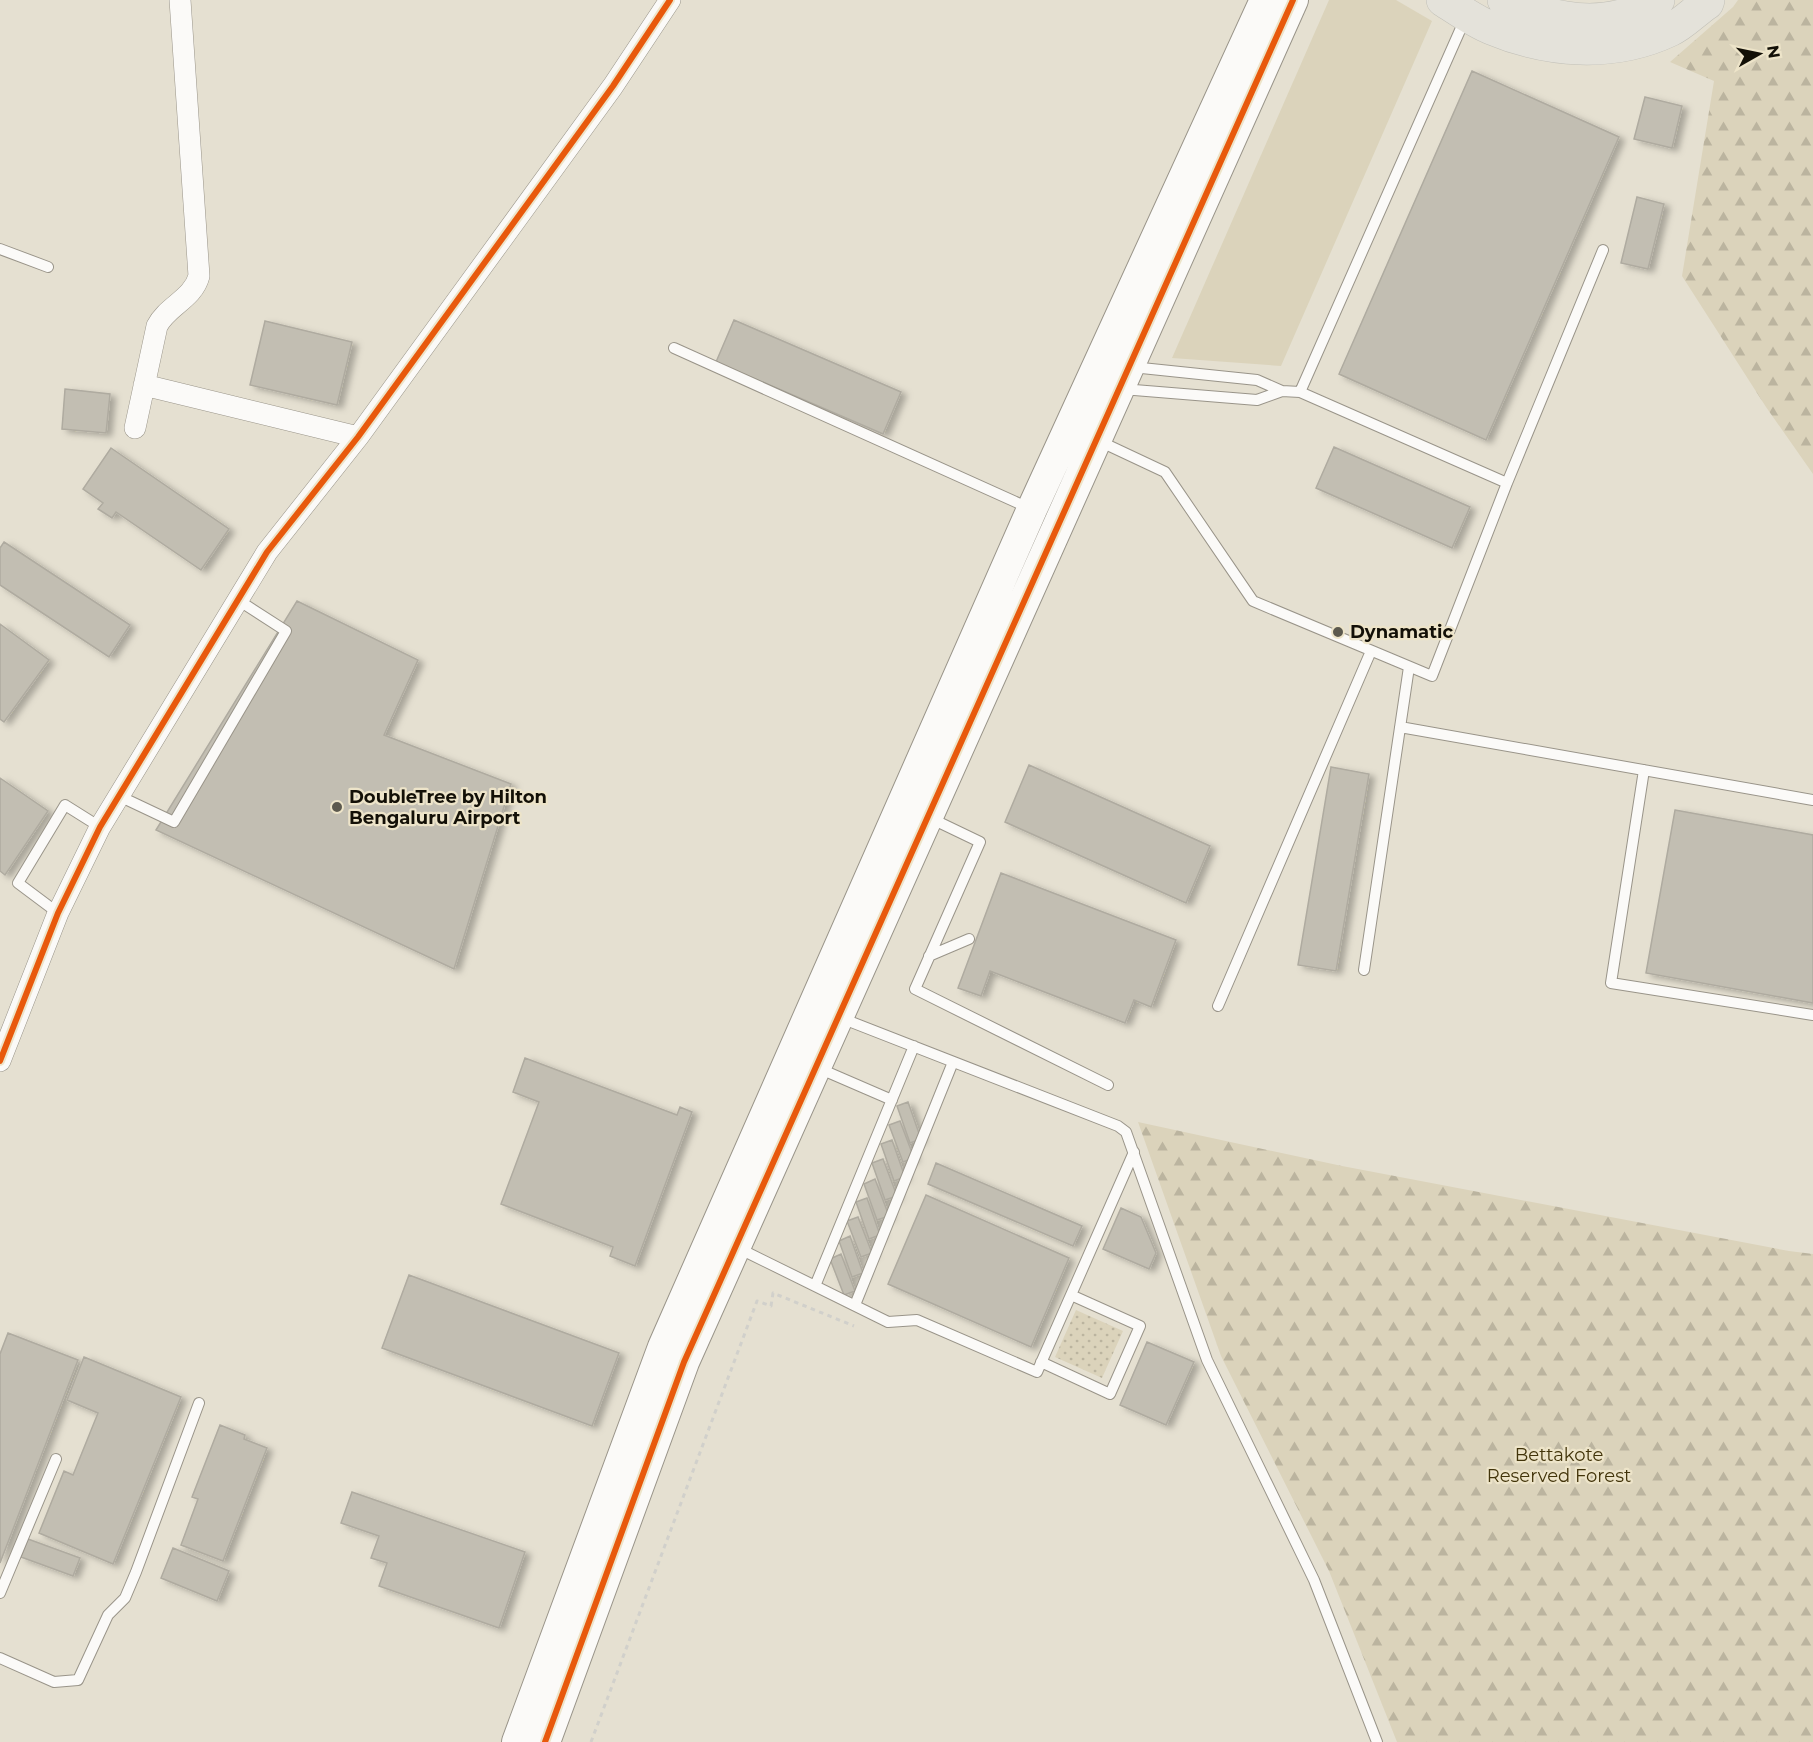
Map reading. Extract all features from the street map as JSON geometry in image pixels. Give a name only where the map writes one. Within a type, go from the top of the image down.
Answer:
[{"type":"main road","points":[[1504,0],[1543,15],[1574,20],[1608,19],[1628,14],[1658,0]]},
{"type":"main road","points":[[1455,7],[1490,28],[1536,43],[1576,49],[1610,47],[1640,41],[1672,29],[1708,0]]},
{"type":"street","points":[[135,428],[159,322],[191,292],[197,285],[199,276],[180,0]]},
{"type":"street","points":[[1,1057],[58,913],[100,827],[267,552],[358,437],[613,86],[670,0]]},
{"type":"street","points":[[518,1742],[663,1347],[1032,509],[1265,0]]},
{"type":"street","points":[[545,1742],[684,1362],[1293,0]]},
{"type":"street","points":[[144,385],[358,437]]},
{"type":"lane","points":[[1300,392],[1455,7]]},
{"type":"lane","points":[[0,249],[48,267]]},
{"type":"lane","points":[[1096,440],[1165,472],[1253,601],[1432,676],[1507,483],[1603,250]]},
{"type":"lane","points":[[674,348],[1032,509]]},
{"type":"lane","points":[[1124,378],[1257,380],[1282,391],[1300,392],[1507,483]]},
{"type":"lane","points":[[1124,378],[1257,400],[1282,391]]},
{"type":"lane","points":[[119,796],[174,822],[286,631],[238,600]]},
{"type":"lane","points":[[1218,1006],[1371,651]]},
{"type":"lane","points":[[1364,970],[1409,667]]},
{"type":"lane","points":[[1400,727],[1813,800]]},
{"type":"lane","points":[[1644,770],[1611,983],[1813,1015]]},
{"type":"lane","points":[[58,913],[18,883],[65,805],[100,827]]},
{"type":"lane","points":[[927,817],[980,842],[915,989],[1108,1085]]},
{"type":"lane","points":[[929,956],[969,939]]},
{"type":"lane","points":[[838,1016],[1118,1126],[1126,1132],[1207,1360],[1314,1580],[1377,1742]]},
{"type":"lane","points":[[814,1286],[914,1046]]},
{"type":"lane","points":[[855,1305],[953,1062]]},
{"type":"lane","points":[[816,1067],[892,1100]]},
{"type":"lane","points":[[735,1247],[888,1322],[917,1320],[1037,1372],[1134,1152]]},
{"type":"lane","points":[[1041,1362],[1110,1394],[1140,1326],[1071,1295]]},
{"type":"lane","points":[[0,1658],[54,1682],[78,1680],[108,1615],[125,1598],[199,1403]]},
{"type":"lane","points":[[0,1593],[56,1459]]},
{"type":"path","points":[[591,1742],[757,1300],[771,1306],[773,1293],[854,1326]]},
{"type":"green space","points":[[1329,0],[1396,0],[1432,21],[1281,366],[1172,358]]},
{"type":"green space","points":[[1738,0],[1813,0],[1813,474],[1766,407],[1682,276],[1714,81],[1670,62],[1733,7]]},
{"type":"green space","name":"Bettakote Reserved Forest","points":[[1138,1122],[1342,1166],[1813,1254],[1813,1742],[1397,1742],[1329,1571],[1221,1356]]},
{"type":"green space","points":[[1076,1310],[1123,1331],[1102,1378],[1055,1357]]},
{"type":"building","points":[[1472,71],[1619,137],[1486,440],[1339,374]]},
{"type":"building","points":[[1645,97],[1682,106],[1672,148],[1634,139]]},
{"type":"building","points":[[1637,197],[1664,204],[1648,269],[1621,263]]},
{"type":"building","points":[[734,320],[901,392],[883,434],[716,362]]},
{"type":"building","points":[[265,321],[352,342],[337,405],[250,385]]},
{"type":"building","points":[[65,389],[110,394],[106,433],[62,429]]},
{"type":"building","points":[[1334,447],[1470,507],[1452,548],[1316,488]]},
{"type":"building","points":[[111,448],[229,529],[201,570],[116,512],[112,518],[98,509],[103,503],[83,489]]},
{"type":"building","points":[[4,542],[130,625],[109,657],[0,585],[0,548]]},
{"type":"building","name":"DoubleTree by Hilton Bengaluru Airport","points":[[297,601],[418,660],[384,735],[511,784],[454,969],[156,830]]},
{"type":"building","points":[[0,624],[49,660],[4,722],[0,719]]},
{"type":"building","points":[[1029,765],[1210,846],[1186,903],[1005,822]]},
{"type":"building","points":[[1331,767],[1369,774],[1336,971],[1298,965]]},
{"type":"building","points":[[0,778],[48,811],[5,875],[0,871]]},
{"type":"building","points":[[1675,810],[1813,835],[1813,1003],[1646,973]]},
{"type":"building","points":[[1001,873],[1176,940],[1151,1007],[1134,1000],[1125,1023],[990,971],[981,996],[958,988]]},
{"type":"building","points":[[525,1058],[677,1115],[680,1107],[692,1112],[635,1266],[610,1256],[613,1247],[501,1204],[539,1102],[513,1092]]},
{"type":"building","points":[[908,1102],[921,1139],[910,1143],[897,1106]]},
{"type":"building","points":[[900,1121],[914,1158],[903,1162],[889,1125]]},
{"type":"building","points":[[892,1140],[905,1177],[894,1181],[881,1144]]},
{"type":"building","points":[[883,1159],[897,1196],[885,1200],[872,1163]]},
{"type":"building","points":[[936,1163],[1082,1226],[1073,1246],[928,1184]]},
{"type":"building","points":[[875,1179],[889,1216],[877,1220],[864,1184]]},
{"type":"building","points":[[926,1195],[1069,1258],[1031,1347],[888,1284]]},
{"type":"building","points":[[867,1198],[880,1235],[869,1239],[856,1202]]},
{"type":"building","points":[[1121,1208],[1141,1217],[1156,1253],[1149,1269],[1103,1249]]},
{"type":"building","points":[[858,1217],[872,1253],[861,1257],[847,1221]]},
{"type":"building","points":[[850,1236],[863,1273],[852,1277],[839,1241]]},
{"type":"building","points":[[841,1254],[855,1291],[844,1295],[830,1259]]},
{"type":"building","points":[[409,1275],[619,1353],[592,1426],[382,1348]]},
{"type":"building","points":[[8,1333],[78,1360],[0,1563],[0,1354]]},
{"type":"building","points":[[1147,1342],[1194,1362],[1166,1425],[1120,1405]]},
{"type":"building","points":[[84,1357],[181,1397],[113,1564],[39,1533],[64,1471],[73,1475],[98,1413],[67,1400]]},
{"type":"building","points":[[220,1425],[245,1435],[244,1439],[267,1448],[223,1561],[181,1545],[198,1499],[192,1497]]},
{"type":"building","points":[[352,1492],[525,1552],[499,1628],[379,1586],[387,1563],[371,1558],[379,1536],[341,1523]]},
{"type":"building","points":[[28,1539],[80,1558],[73,1576],[21,1557]]},
{"type":"building","points":[[173,1548],[229,1571],[217,1601],[161,1578]]},
{"type":"cycle path","points":[[0,1061],[58,913],[100,827],[267,552],[358,437],[613,86],[670,0]]},
{"type":"cycle path","points":[[545,1742],[684,1362],[1293,0]]},
{"type":"place","name":"Dynamatic","points":[[1338,632]]},
{"type":"place","name":"DoubleTree by Hilton Bengaluru Airport","points":[[337,807]]}]
